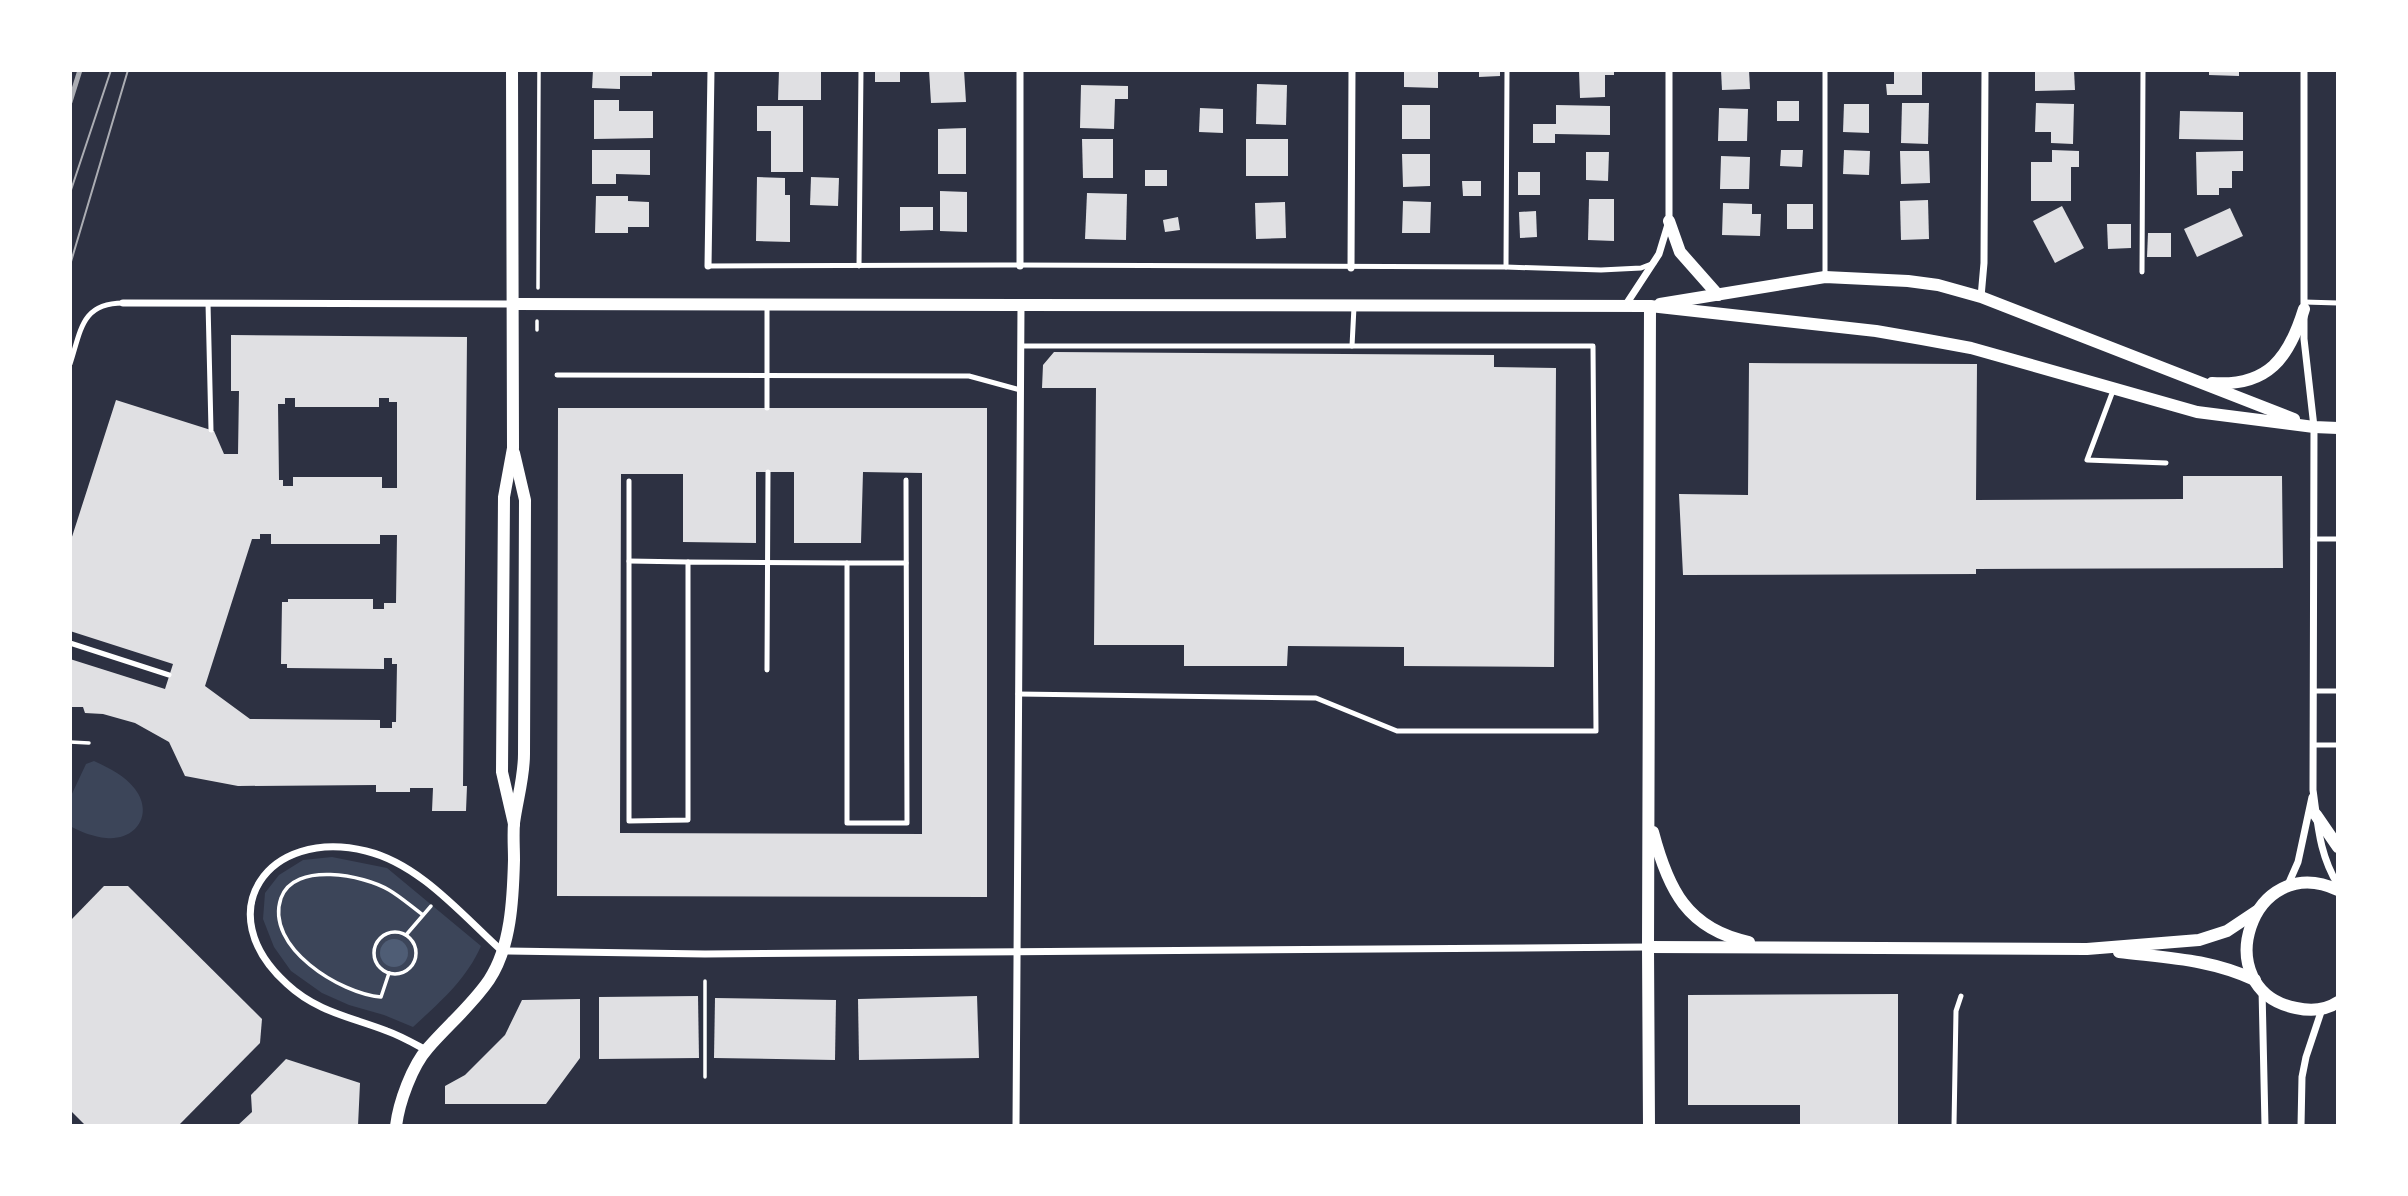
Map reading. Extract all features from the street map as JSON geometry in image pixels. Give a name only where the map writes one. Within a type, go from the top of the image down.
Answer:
[{"type":"street","points":[[512,70],[513,448],[504,497],[502,772],[514,824]]},
{"type":"street","points":[[708,266],[710,70]]},
{"type":"street","points":[[1020,70],[1020,266]]},
{"type":"street","points":[[1351,268],[1352,70]]},
{"type":"street","points":[[1625,306],[1654,263],[1669,222],[1669,70]]},
{"type":"street","points":[[1981,297],[1984,263],[1985,70]]},
{"type":"street","points":[[2304,70],[2304,339],[2314,427],[2313,790],[2321,847],[2326,865],[2338,888]]},
{"type":"street","points":[[1669,222],[1681,252],[1718,295]]},
{"type":"street","points":[[1650,306],[1825,277],[1938,285],[1981,297],[2314,427]]},
{"type":"street","points":[[123,303],[1650,306],[1922,339],[1971,348],[2197,412],[2338,428]]},
{"type":"street","points":[[1016,1126],[1021,305]]},
{"type":"street","points":[[2201,383],[2227,384],[2261,377],[2277,364],[2290,346],[2304,305]]},
{"type":"street","points":[[1650,306],[1650,1126]]},
{"type":"street","points":[[396,1126],[398,1110],[407,1085],[426,1049],[490,979],[509,925],[513,891],[514,824],[524,772],[525,500],[513,448]]},
{"type":"street","points":[[2287,887],[2298,862],[2313,790]]},
{"type":"street","points":[[1648,811],[1667,876],[1689,912],[1716,932],[1774,947]]},
{"type":"street","points":[[2316,815],[2338,847]]},
{"type":"street","points":[[426,1049],[387,1031],[341,1017],[314,1004],[288,986],[267,964],[253,939],[251,915],[254,894],[263,874],[281,858],[308,849],[333,847],[365,850],[396,862],[425,882],[502,951],[705,954],[1648,947],[2087,949],[2199,940],[2227,931],[2257,911],[2270,896],[2287,887],[2309,883],[2338,888]]},
{"type":"street","points":[[2257,911],[2248,930],[2246,950],[2250,971],[2259,984],[2270,996],[2289,1007],[2322,1009],[2338,1002]]},
{"type":"street","points":[[2087,949],[2199,961],[2228,967],[2259,984]]},
{"type":"street","points":[[2259,984],[2265,1126]]},
{"type":"street","points":[[2301,1126],[2302,1077],[2322,1009]]},
{"type":"lane","points":[[859,266],[861,70]]},
{"type":"lane","points":[[1506,267],[1507,70]]},
{"type":"lane","points":[[1825,70],[1825,277]]},
{"type":"lane","points":[[2142,272],[2143,70]]},
{"type":"lane","points":[[708,266],[1506,267],[1601,270],[1641,268],[1654,263]]},
{"type":"lane","points":[[70,363],[84,321],[90,312],[103,304],[123,303]]},
{"type":"lane","points":[[208,303],[211,430]]},
{"type":"lane","points":[[2304,305],[2338,303]]},
{"type":"lane","points":[[767,305],[767,408]]},
{"type":"lane","points":[[1352,346],[1354,305]]},
{"type":"lane","points":[[1018,694],[1316,698],[1396,731],[1596,731],[1594,346],[1020,346]]},
{"type":"lane","points":[[557,375],[969,376],[1020,390]]},
{"type":"lane","points":[[2114,388],[2087,460],[2166,463]]},
{"type":"lane","points":[[767,670],[768,472]]},
{"type":"lane","points":[[847,563],[846,823],[907,823],[906,480]]},
{"type":"lane","points":[[629,481],[629,821],[688,820],[688,562]]},
{"type":"lane","points":[[2314,539],[2338,539]]},
{"type":"lane","points":[[629,561],[906,563]]},
{"type":"lane","points":[[70,643],[169,675]]},
{"type":"lane","points":[[2314,691],[2338,691]]},
{"type":"lane","points":[[2313,746],[2338,746]]},
{"type":"lane","points":[[1954,1126],[1956,1012],[1961,996]]},
{"type":"path","points":[[539,70],[539,272]]},
{"type":"path","points":[[70,742],[89,743]]},
{"type":"path","points":[[389,973],[381,997],[349,989],[322,974],[291,946],[281,921],[281,897],[289,887],[302,879],[315,874],[330,874],[380,886],[423,915]]},
{"type":"path","points":[[406,935],[431,906]]},
{"type":"path","points":[[400,932],[406,935],[415,946],[415,959],[407,970],[389,973],[377,964],[374,950],[376,943],[386,934],[400,932]]},
{"type":"path","points":[[705,981],[705,1077]]},
{"type":"shaded area","points":[[94,761],[126,780],[140,798],[143,808],[139,824],[126,835],[117,838],[101,837],[70,826],[70,798],[86,764]]},
{"type":"shaded area","points":[[332,857],[387,868],[481,946],[460,980],[413,1027],[322,993],[291,971],[274,947],[263,919],[265,893],[279,875],[303,860]]},
{"type":"shaded area","points":[[394,939],[404,943],[408,953],[404,963],[394,967],[384,963],[380,953],[384,943]]},
{"type":"building","points":[[593,70],[652,70],[652,76],[620,76],[620,89],[592,88]]},
{"type":"building","points":[[779,70],[821,70],[821,100],[778,100]]},
{"type":"building","points":[[875,70],[900,70],[900,82],[875,82]]},
{"type":"building","points":[[929,70],[964,70],[966,102],[931,103]]},
{"type":"building","points":[[1404,70],[1438,70],[1438,88],[1404,87]]},
{"type":"building","points":[[1479,70],[1500,70],[1500,76],[1479,77]]},
{"type":"building","points":[[1579,70],[1614,70],[1614,75],[1605,75],[1605,97],[1580,98]]},
{"type":"building","points":[[1721,70],[1749,70],[1750,89],[1722,90]]},
{"type":"building","points":[[1894,70],[1922,70],[1922,95],[1887,95],[1886,84],[1894,84]]},
{"type":"building","points":[[2035,70],[2074,70],[2075,90],[2035,91]]},
{"type":"building","points":[[2209,70],[2239,70],[2239,76],[2209,75]]},
{"type":"building","points":[[1257,84],[1287,85],[1286,125],[1256,124]]},
{"type":"building","points":[[1081,85],[1128,86],[1128,99],[1115,99],[1114,129],[1080,128]]},
{"type":"building","points":[[594,100],[619,100],[619,111],[653,111],[653,138],[594,139]]},
{"type":"building","points":[[1777,101],[1799,101],[1799,121],[1777,121]]},
{"type":"building","points":[[1902,103],[1929,103],[1928,144],[1901,143]]},
{"type":"building","points":[[2036,103],[2074,104],[2073,144],[2051,143],[2051,132],[2035,132]]},
{"type":"building","points":[[1844,104],[1869,104],[1869,133],[1843,132]]},
{"type":"building","points":[[1402,105],[1430,105],[1430,139],[1402,139]]},
{"type":"building","points":[[1556,105],[1610,106],[1610,135],[1555,134],[1555,143],[1533,143],[1533,124],[1556,124]]},
{"type":"building","points":[[757,106],[803,106],[803,172],[771,172],[771,131],[757,131]]},
{"type":"building","points":[[1200,108],[1223,109],[1223,133],[1199,132]]},
{"type":"building","points":[[1719,108],[1748,109],[1747,141],[1718,141]]},
{"type":"building","points":[[2180,111],[2243,112],[2243,140],[2179,139]]},
{"type":"building","points":[[966,128],[966,174],[938,174],[938,129]]},
{"type":"building","points":[[1082,139],[1113,139],[1113,178],[1083,178]]},
{"type":"building","points":[[1246,139],[1288,139],[1288,176],[1246,176]]},
{"type":"building","points":[[592,150],[650,150],[650,175],[616,174],[616,184],[592,184]]},
{"type":"building","points":[[1781,150],[1803,150],[1802,167],[1780,166]]},
{"type":"building","points":[[1844,150],[1870,151],[1869,175],[1843,174]]},
{"type":"building","points":[[2052,150],[2079,151],[2079,167],[2071,167],[2071,201],[2031,201],[2031,162],[2052,162]]},
{"type":"building","points":[[1900,151],[1929,151],[1930,183],[1901,184]]},
{"type":"building","points":[[2243,151],[2243,171],[2232,171],[2232,188],[2219,188],[2219,195],[2197,195],[2196,152]]},
{"type":"building","points":[[1586,152],[1609,152],[1608,181],[1586,180]]},
{"type":"building","points":[[1402,154],[1430,154],[1430,186],[1403,187]]},
{"type":"building","points":[[1721,156],[1750,157],[1749,189],[1720,189]]},
{"type":"building","points":[[1145,170],[1167,170],[1167,186],[1145,186]]},
{"type":"building","points":[[1518,172],[1540,172],[1540,195],[1518,195]]},
{"type":"building","points":[[757,177],[785,178],[785,195],[790,195],[790,242],[756,241]]},
{"type":"building","points":[[811,177],[839,178],[838,206],[810,205]]},
{"type":"building","points":[[1462,181],[1481,181],[1481,196],[1463,196]]},
{"type":"building","points":[[940,191],[967,192],[967,232],[940,231]]},
{"type":"building","points":[[1087,193],[1127,194],[1126,240],[1085,239]]},
{"type":"building","points":[[596,196],[628,196],[628,201],[649,202],[649,227],[628,227],[628,233],[595,233]]},
{"type":"building","points":[[1589,199],[1614,199],[1614,241],[1588,240]]},
{"type":"building","points":[[1928,200],[1929,239],[1901,240],[1900,201]]},
{"type":"building","points":[[1403,201],[1431,202],[1430,233],[1402,233]]},
{"type":"building","points":[[1285,202],[1286,238],[1256,239],[1255,203]]},
{"type":"building","points":[[1723,203],[1752,204],[1752,214],[1761,214],[1760,236],[1722,235]]},
{"type":"building","points":[[1787,204],[1813,204],[1813,229],[1787,229]]},
{"type":"building","points":[[2062,206],[2084,248],[2055,263],[2033,221]]},
{"type":"building","points":[[900,207],[933,207],[933,230],[900,231]]},
{"type":"building","points":[[2230,208],[2243,236],[2197,257],[2184,229]]},
{"type":"building","points":[[1536,211],[1537,237],[1520,238],[1519,212]]},
{"type":"building","points":[[1178,217],[1180,230],[1165,232],[1163,220]]},
{"type":"building","points":[[2107,224],[2131,224],[2131,248],[2108,249]]},
{"type":"building","points":[[2148,233],[2171,233],[2171,257],[2147,257]]},
{"type":"building","points":[[231,335],[467,337],[463,786],[467,786],[466,811],[432,811],[433,788],[410,788],[410,792],[376,792],[376,785],[238,786],[185,776],[169,742],[135,723],[103,714],[85,713],[83,707],[70,707],[70,659],[165,689],[173,664],[70,631],[70,543],[116,400],[214,431],[224,454],[238,454],[239,391],[231,391]],"holes":[[[285,398],[295,398],[295,407],[379,407],[379,398],[389,398],[389,402],[397,402],[397,488],[382,488],[382,477],[293,477],[293,486],[283,486],[283,480],[279,480],[278,404],[285,404]],[[260,534],[271,534],[271,544],[380,544],[380,535],[397,535],[396,603],[384,603],[384,609],[373,609],[373,599],[288,599],[288,602],[282,602],[281,664],[287,664],[287,668],[384,669],[384,658],[392,658],[392,664],[397,664],[396,722],[392,722],[392,728],[380,728],[380,720],[250,719],[205,686],[252,539],[260,539]]]},
{"type":"building","points":[[1054,352],[1494,355],[1494,367],[1556,368],[1554,667],[1404,666],[1404,647],[1288,646],[1287,666],[1184,666],[1184,645],[1094,645],[1096,388],[1042,388],[1043,365]]},
{"type":"building","points":[[1749,363],[1977,364],[1976,500],[2183,499],[2183,476],[2282,476],[2283,568],[1976,569],[1976,574],[1683,575],[1679,494],[1748,495]]},
{"type":"building","points":[[558,408],[987,408],[987,897],[557,896]],"holes":[[[756,472],[794,472],[794,543],[861,543],[863,472],[922,473],[922,834],[620,833],[621,474],[683,474],[683,542],[756,543]]]},
{"type":"building","points":[[104,886],[128,886],[262,1019],[260,1043],[178,1126],[86,1126],[70,1110],[70,921]]},
{"type":"building","points":[[1898,994],[1898,1126],[1800,1126],[1800,1105],[1688,1105],[1688,995]]},
{"type":"building","points":[[698,996],[699,1058],[599,1059],[599,997]]},
{"type":"building","points":[[977,996],[979,1058],[859,1060],[858,999]]},
{"type":"building","points":[[715,998],[836,1000],[835,1060],[714,1058]]},
{"type":"building","points":[[580,999],[580,1058],[546,1104],[445,1104],[445,1086],[465,1075],[505,1035],[522,1000]]},
{"type":"building","points":[[286,1059],[360,1083],[358,1126],[237,1126],[252,1112],[251,1095]]},
{"type":"tram line","points":[[70,193],[111,70]]},
{"type":"tram line","points":[[70,265],[128,70]]},
{"type":"railway","points":[[70,102],[80,70]]}]
